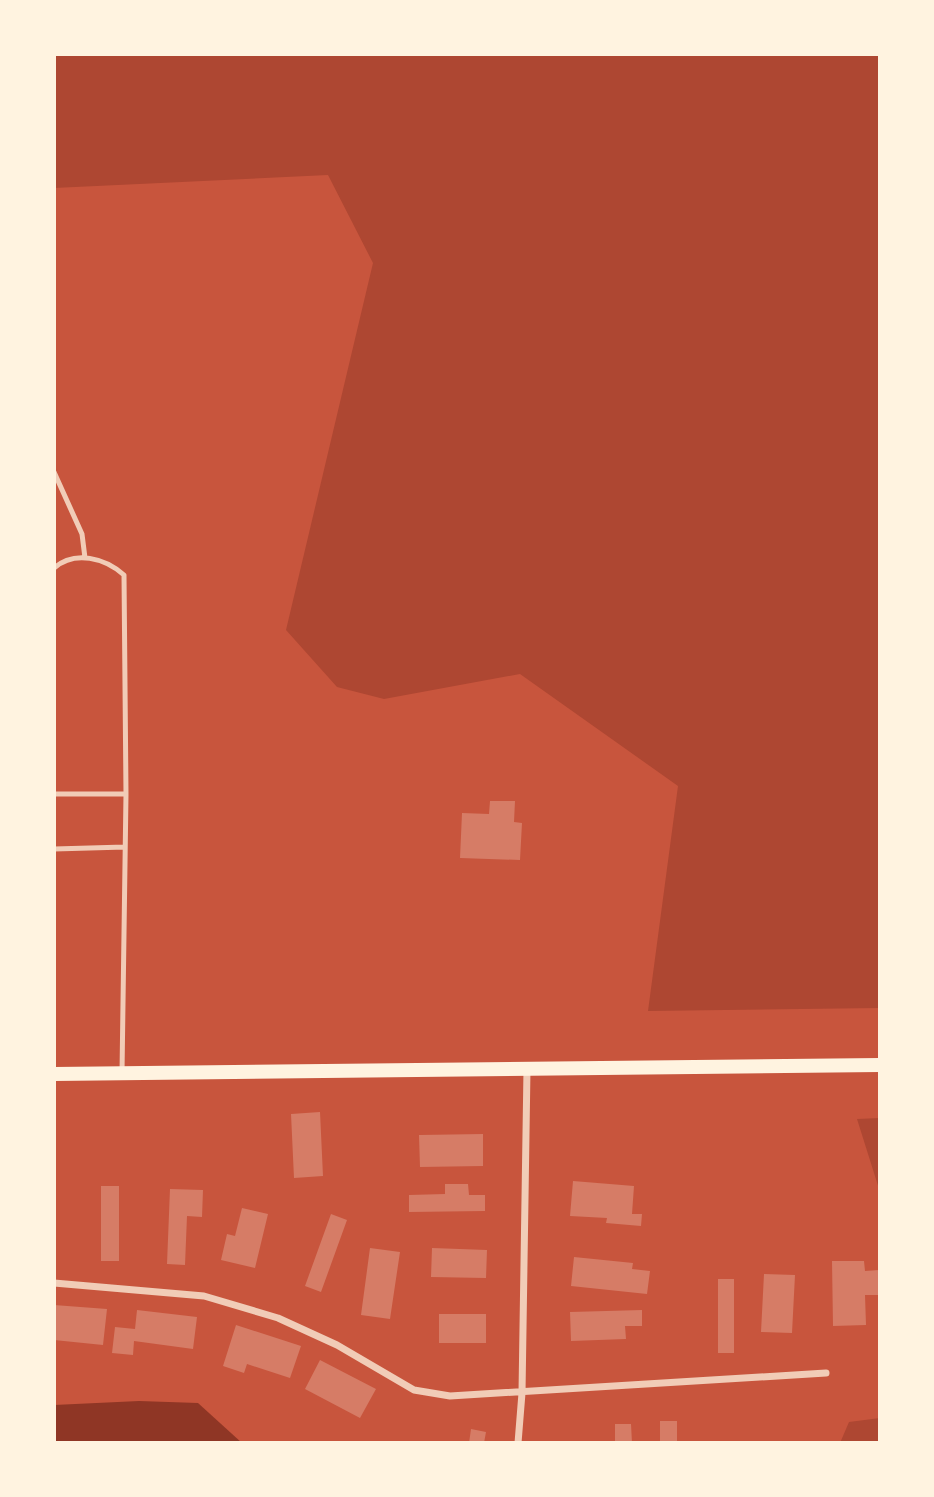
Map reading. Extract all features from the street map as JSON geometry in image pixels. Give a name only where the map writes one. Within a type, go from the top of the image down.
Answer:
[{"type":"main road","points":[[54,1074],[878,1065]]},
{"type":"street","points":[[518,1443],[522,1393],[527,1068]]},
{"type":"street","points":[[54,1283],[204,1296],[278,1318],[337,1345],[414,1390],[450,1396],[826,1373]]},
{"type":"lane","points":[[54,472],[82,534],[85,558]]},
{"type":"lane","points":[[54,568],[68,560],[85,558],[109,562],[124,575],[126,794],[121,1073]]},
{"type":"lane","points":[[54,794],[126,794]]},
{"type":"lane","points":[[54,849],[125,847]]},
{"type":"shaded area","points":[[54,54],[880,54],[880,1008],[648,1011],[678,786],[520,674],[384,699],[337,687],[286,630],[373,263],[328,175],[54,188]]},
{"type":"shaded area","points":[[880,1118],[880,1192],[857,1119]]},
{"type":"shaded area","points":[[139,1401],[198,1403],[242,1443],[54,1443],[54,1405]]},
{"type":"shaded area","points":[[880,1418],[880,1443],[840,1443],[849,1422]]},
{"type":"building","points":[[490,801],[515,801],[514,822],[522,823],[520,860],[460,858],[462,813],[489,814]]},
{"type":"building","points":[[320,1112],[323,1176],[294,1178],[291,1114]]},
{"type":"building","points":[[483,1134],[483,1166],[420,1167],[419,1135]]},
{"type":"building","points":[[573,1181],[634,1186],[632,1214],[642,1214],[641,1226],[606,1223],[607,1218],[570,1216]]},
{"type":"building","points":[[445,1184],[468,1184],[469,1195],[485,1195],[485,1211],[409,1212],[409,1195],[445,1194]]},
{"type":"building","points":[[101,1186],[119,1186],[119,1261],[101,1261]]},
{"type":"building","points":[[170,1189],[203,1190],[202,1217],[187,1216],[185,1265],[167,1264]]},
{"type":"building","points":[[242,1208],[268,1214],[255,1268],[221,1260],[227,1234],[235,1236]]},
{"type":"building","points":[[331,1214],[347,1220],[321,1292],[305,1286]]},
{"type":"building","points":[[370,1248],[400,1252],[390,1319],[361,1315]]},
{"type":"building","points":[[432,1248],[487,1250],[486,1278],[431,1277]]},
{"type":"building","points":[[574,1257],[633,1263],[632,1269],[650,1271],[647,1294],[571,1286]]},
{"type":"building","points":[[832,1261],[864,1261],[865,1271],[879,1270],[879,1295],[865,1295],[866,1325],[833,1326]]},
{"type":"building","points":[[764,1274],[795,1275],[792,1333],[761,1332]]},
{"type":"building","points":[[718,1279],[734,1279],[734,1353],[718,1353]]},
{"type":"building","points":[[54,1305],[107,1309],[103,1345],[54,1340]]},
{"type":"building","points":[[137,1310],[197,1317],[193,1349],[134,1341],[133,1355],[112,1353],[115,1327],[135,1329]]},
{"type":"building","points":[[642,1310],[642,1326],[625,1326],[626,1339],[571,1341],[570,1312]]},
{"type":"building","points":[[439,1314],[486,1314],[486,1343],[439,1343]]},
{"type":"building","points":[[236,1325],[301,1346],[290,1378],[247,1364],[244,1373],[223,1366]]},
{"type":"building","points":[[320,1360],[376,1389],[360,1418],[305,1389]]},
{"type":"building","points":[[660,1421],[677,1421],[677,1443],[660,1443]]},
{"type":"building","points":[[615,1424],[631,1424],[632,1443],[615,1443]]},
{"type":"building","points":[[471,1429],[486,1432],[484,1443],[469,1443]]}]
